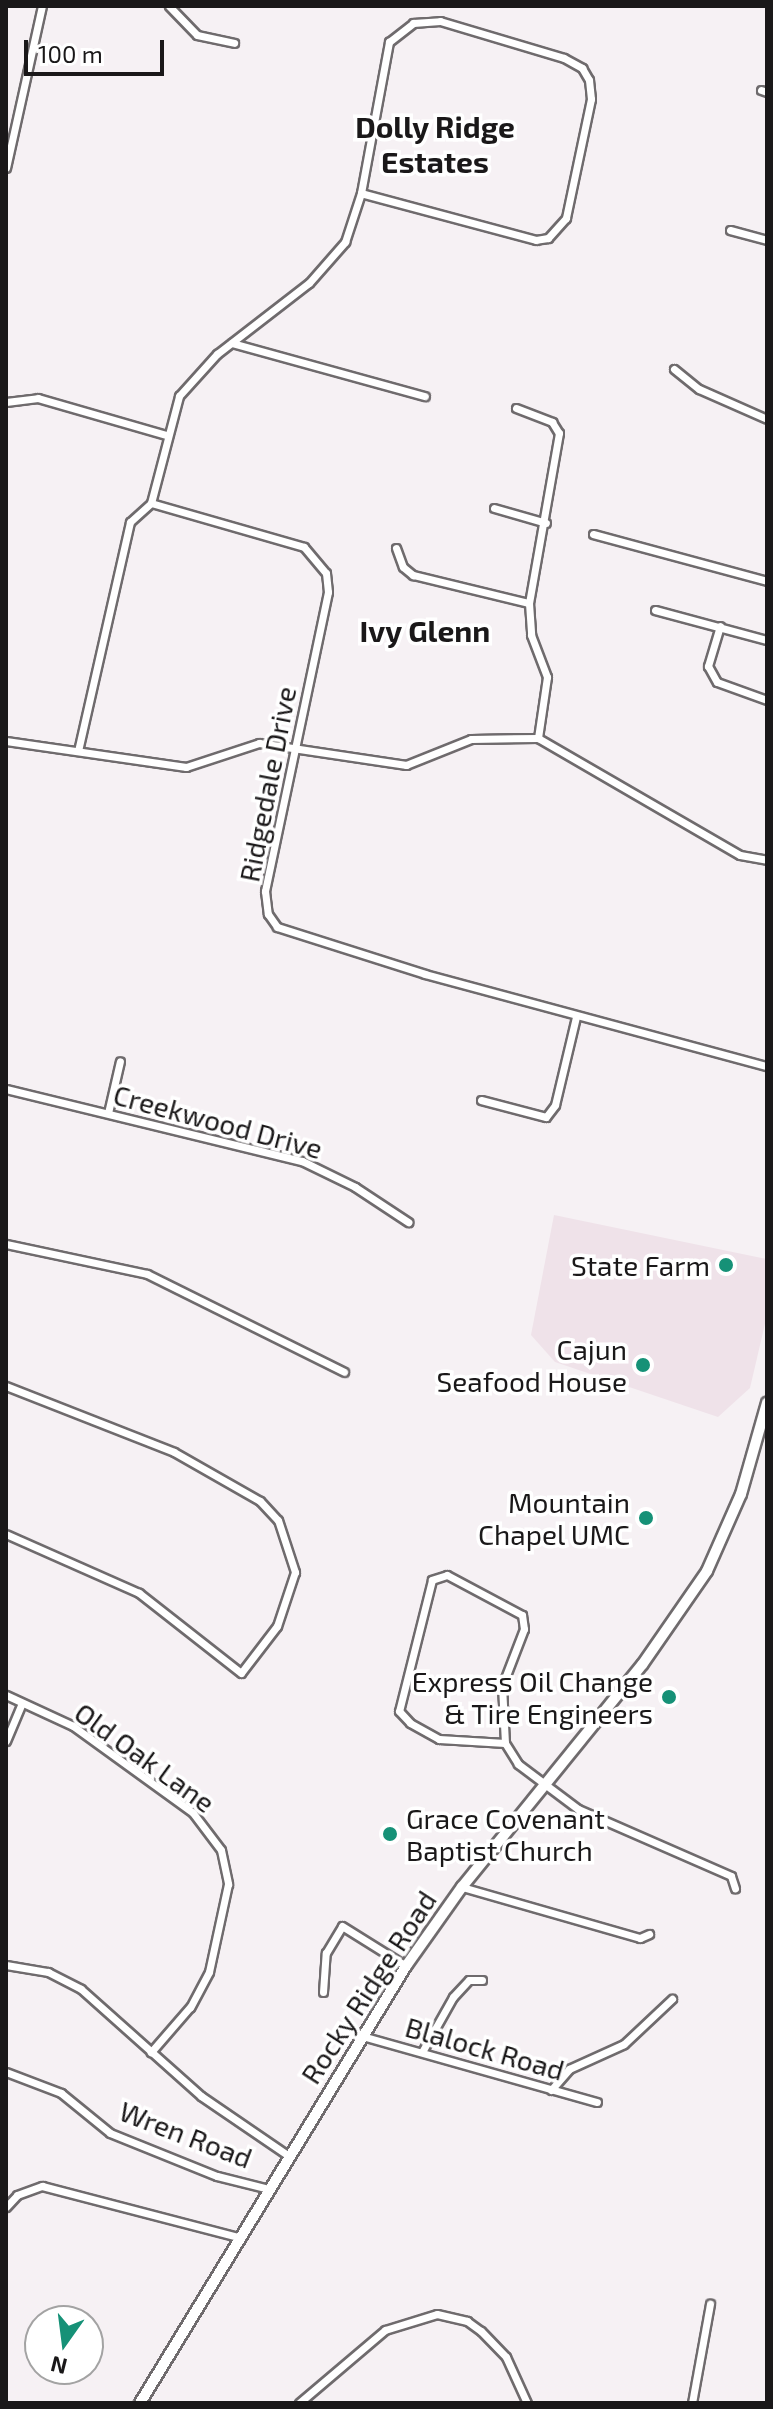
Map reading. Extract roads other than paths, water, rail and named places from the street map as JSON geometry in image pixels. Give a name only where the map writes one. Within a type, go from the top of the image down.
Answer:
[{"type":"main road","name":"Rocky Ridge Road","points":[[140,2403],[360,2035],[406,1966],[462,1887],[662,1640],[707,1571],[741,1494],[767,1403]]},
{"type":"street","points":[[6,168],[10,119],[21,107],[42,6]]},
{"type":"street","points":[[169,6],[197,35],[234,43]]},
{"type":"street","points":[[78,751],[130,522],[151,503],[166,435],[179,396],[192,376],[334,258],[361,193],[389,42],[413,23],[440,21],[564,58],[582,68],[589,80],[591,99],[566,218],[548,238],[536,240],[361,193]]},
{"type":"street","points":[[730,230],[767,240]]},
{"type":"street","points":[[232,343],[425,396]]},
{"type":"street","points":[[674,369],[699,389],[767,419]]},
{"type":"street","points":[[6,402],[38,398],[166,435]]},
{"type":"street","points":[[516,408],[552,422],[559,433],[546,523],[529,603],[531,635],[547,677],[538,738]]},
{"type":"street","name":"Ridgedale Drive","points":[[151,503],[304,547],[317,556],[328,592],[265,891],[268,914],[277,927],[576,1017],[767,1066]]},
{"type":"street","points":[[494,508],[546,523]]},
{"type":"street","points":[[593,534],[767,581]]},
{"type":"street","points":[[396,548],[403,567],[413,575],[529,603]]},
{"type":"street","points":[[655,610],[767,640]]},
{"type":"street","points":[[720,626],[708,666],[717,682],[767,700]]},
{"type":"street","points":[[6,741],[186,767],[259,743],[296,745],[406,765],[471,739],[538,738],[740,855],[767,860]]},
{"type":"street","points":[[481,1100],[546,1117],[555,1105],[576,1017]]},
{"type":"street","points":[[108,1113],[120,1061]]},
{"type":"street","name":"Creekwood Drive","points":[[6,1089],[302,1161],[408,1222]]},
{"type":"street","points":[[6,1244],[147,1274],[344,1372]]},
{"type":"street","points":[[6,1386],[174,1452],[260,1501],[278,1520],[295,1572],[277,1626],[241,1673],[139,1593],[6,1534]]},
{"type":"street","points":[[505,1743],[439,1739],[410,1723],[399,1711],[432,1580],[447,1575],[522,1615],[524,1629],[502,1686],[505,1743],[518,1764],[578,1809],[731,1876],[735,1888]]},
{"type":"street","name":"Old Oak Lane","points":[[6,1695],[73,1726],[193,1813],[221,1850],[228,1884],[209,1972],[190,2007],[151,2052]]},
{"type":"street","points":[[6,1741],[22,1703]]},
{"type":"street","points":[[462,1887],[640,1938],[649,1934]]},
{"type":"street","points":[[323,1992],[326,1953],[342,1926],[406,1966]]},
{"type":"street","points":[[6,1965],[64,1979],[212,2104],[289,2156]]},
{"type":"street","points":[[422,2052],[453,1997],[469,1980],[482,1980]]},
{"type":"street","points":[[551,2090],[569,2069],[624,2044],[672,1999]]},
{"type":"street","name":"Blalock Road","points":[[360,2035],[597,2102]]},
{"type":"street","name":"Wren Road","points":[[6,2072],[61,2093],[110,2133],[217,2176],[269,2189]]},
{"type":"street","points":[[6,2207],[17,2195],[42,2186],[241,2238]]},
{"type":"street","points":[[692,2403],[710,2304]]},
{"type":"street","points":[[299,2403],[385,2330],[437,2314],[467,2321],[481,2331],[506,2357],[527,2403]]},
{"type":"place","name":"State Farm","points":[[726,1265]]},
{"type":"place","name":"Cajun Seafood House","points":[[643,1365]]},
{"type":"place","name":"Mountain Chapel UMC","points":[[646,1518]]},
{"type":"place","name":"Express Oil Change & Tire Engineers","points":[[669,1697]]},
{"type":"place","name":"Grace Covenant Baptist Church","points":[[390,1834]]},
{"type":"district","name":"Dolly Ridge Estates","points":[[435,143]]},
{"type":"district","name":"Ivy Glenn","points":[[425,630]]}]
